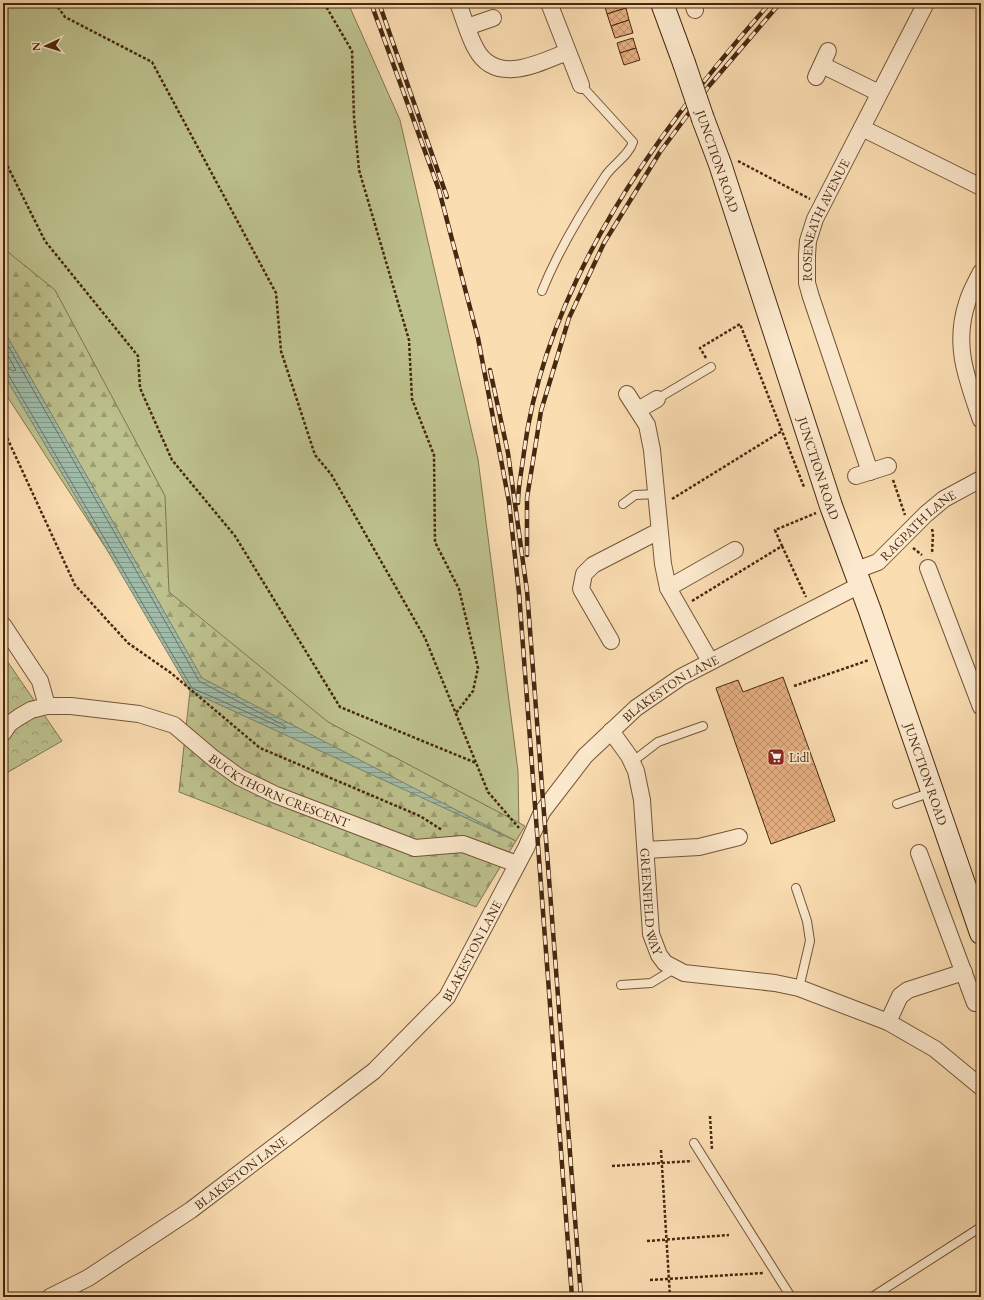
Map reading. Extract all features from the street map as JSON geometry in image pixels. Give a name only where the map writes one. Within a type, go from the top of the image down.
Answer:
[{"type":"main road","name":"JUNCTION ROAD","points":[[662,3],[720,164],[819,508],[857,578],[885,654],[981,933]]},
{"type":"street","points":[[458,3],[476,50],[489,63],[506,70],[527,68],[567,52]]},
{"type":"street","points":[[549,3],[581,85]]},
{"type":"street","name":"ROSENEATH AVENUE","points":[[888,466],[863,474],[807,283],[808,241],[821,204],[926,3]]},
{"type":"street","points":[[467,27],[493,18]]},
{"type":"street","points":[[822,64],[879,93]]},
{"type":"street","points":[[862,128],[981,187]]},
{"type":"street","points":[[980,277],[967,301],[962,320],[960,343],[966,376],[981,420]]},
{"type":"street","points":[[627,394],[638,410],[648,432],[652,450],[659,531],[668,588],[710,661]]},
{"type":"street","points":[[638,410],[657,400]]},
{"type":"street","name":"RAGPATH LANE","points":[[857,578],[878,562],[905,534],[944,499],[981,478]]},
{"type":"street","points":[[611,641],[581,589],[584,574],[593,565],[659,531]]},
{"type":"street","points":[[668,588],[735,550]]},
{"type":"street","points":[[928,568],[981,707]]},
{"type":"street","name":"BLAKESTON LANE","points":[[50,1297],[88,1278],[191,1210],[374,1071],[446,997],[530,840],[542,812],[586,756],[636,708],[681,677],[811,609],[857,578]]},
{"type":"street","points":[[3,626],[40,681],[47,706]]},
{"type":"street","name":"BUCKTHORN CRESCENT","points":[[3,734],[9,724],[19,717],[31,710],[47,706],[71,706],[139,714],[174,725],[213,758],[239,777],[276,795],[415,848],[463,844],[516,864]]},
{"type":"street","name":"GREENFIELD WAY","points":[[611,731],[632,762],[642,800],[651,934],[659,955],[665,963],[684,973],[775,983],[799,988],[888,1022],[935,1049],[981,1087]]},
{"type":"street","points":[[646,850],[699,848],[740,837]]},
{"type":"street","points":[[919,853],[976,1003]]},
{"type":"street","points":[[888,1022],[900,996],[908,990],[964,972]]},
{"type":"lane","points":[[542,291],[559,253],[607,174],[630,149],[633,142],[581,85]]},
{"type":"lane","points":[[657,400],[711,367]]},
{"type":"lane","points":[[623,504],[635,495],[657,501]]},
{"type":"lane","points":[[632,762],[658,742],[703,726]]},
{"type":"lane","points":[[897,804],[933,792]]},
{"type":"lane","points":[[796,888],[807,921],[810,941],[799,988]]},
{"type":"lane","points":[[621,985],[651,983],[674,969]]},
{"type":"lane","points":[[694,1143],[791,1297]]},
{"type":"lane","points":[[872,1297],[981,1227]]},
{"type":"path","points":[[54,3],[65,17],[152,62],[276,293],[281,352],[315,455],[332,474],[425,638],[488,792],[530,840]]},
{"type":"path","points":[[324,3],[352,51],[354,117],[359,170],[409,340],[412,399],[434,455],[435,542],[459,589],[478,668],[473,691],[456,713]]},
{"type":"path","points":[[3,157],[45,241],[138,356],[140,388],[172,460],[235,536],[340,707],[476,764]]},
{"type":"path","points":[[736,160],[821,204]]},
{"type":"path","points":[[711,367],[700,348],[740,324],[807,492]]},
{"type":"path","points":[[3,429],[74,586],[128,643],[171,673],[260,748],[420,816],[463,844]]},
{"type":"path","points":[[657,501],[782,431]]},
{"type":"path","points":[[888,466],[905,534],[924,556],[928,568]]},
{"type":"path","points":[[811,609],[775,530],[819,508]]},
{"type":"path","points":[[926,514],[933,533],[932,554],[928,568]]},
{"type":"path","points":[[679,608],[782,546]]},
{"type":"path","points":[[794,686],[885,654]]},
{"type":"path","points":[[710,1116],[712,1153]]},
{"type":"path","points":[[661,1150],[670,1297]]},
{"type":"path","points":[[612,1166],[692,1161]]},
{"type":"path","points":[[647,1241],[729,1235]]},
{"type":"path","points":[[650,1280],[764,1273]]},
{"type":"green space","points":[[3,3],[348,3],[400,120],[478,459],[518,771],[519,832],[195,685],[3,390]]},
{"type":"green space","points":[[3,248],[55,290],[165,496],[169,592],[328,722],[525,826],[476,907],[179,792],[190,691],[3,350]]},
{"type":"green space","points":[[3,655],[62,741],[3,775]]},
{"type":"water","points":[[3,329],[202,678],[516,841],[190,691],[3,373]]},
{"type":"building","points":[[604,3],[624,3],[626,8],[607,14]]},
{"type":"building","points":[[626,8],[629,20],[611,26],[607,14]]},
{"type":"building","points":[[629,20],[633,33],[615,38],[611,26]]},
{"type":"building","points":[[633,38],[636,48],[620,53],[617,43]]},
{"type":"building","points":[[636,48],[640,60],[624,65],[620,53]]},
{"type":"building","name":"Lidl","points":[[783,677],[835,821],[771,844],[716,688],[738,680],[743,692]]},
{"type":"railway","points":[[371,3],[439,190],[478,338],[509,502],[519,593],[572,1297]]},
{"type":"railway","points":[[379,3],[447,197]]},
{"type":"railway","points":[[518,503],[519,484],[524,452],[536,389],[556,328],[582,268],[614,211],[649,155],[728,51],[770,3]]},
{"type":"railway","points":[[527,555],[527,498],[541,411],[569,318],[604,243],[660,152],[709,86],[780,3]]},
{"type":"railway","points":[[490,370],[508,453],[527,591],[581,1297]]},
{"type":"place","name":"Lidl","points":[[776,757]]}]
